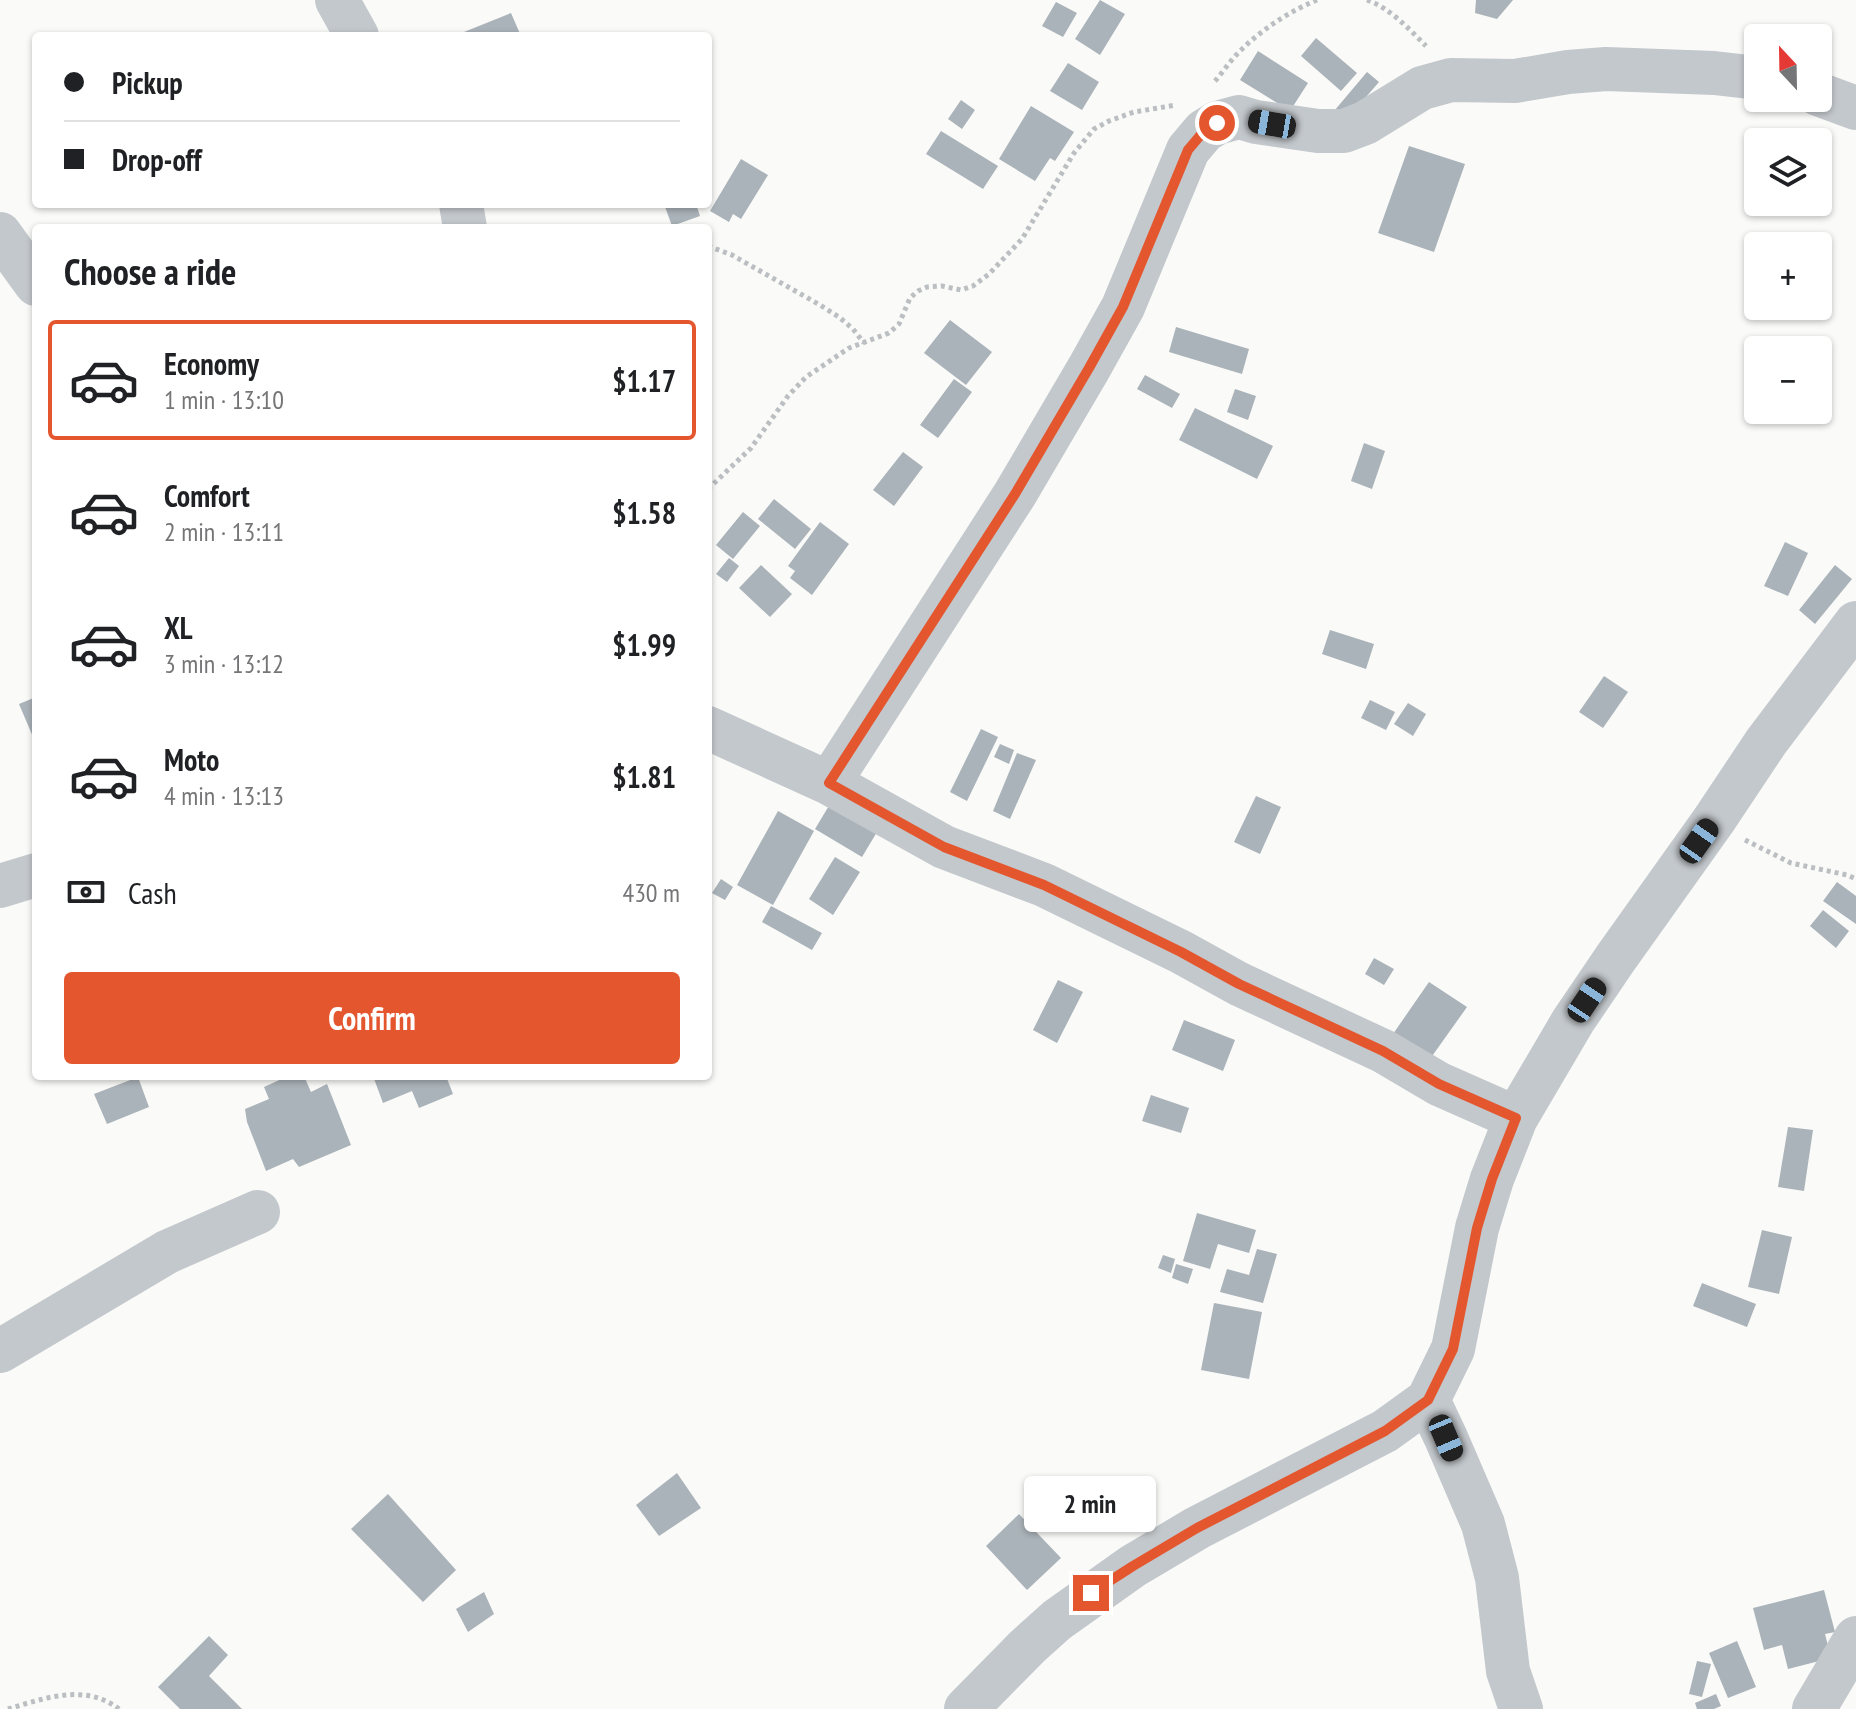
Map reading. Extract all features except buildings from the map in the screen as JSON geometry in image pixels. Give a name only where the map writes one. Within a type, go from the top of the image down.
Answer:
[{"type":"street","points":[[337,0],[355,32]]},
{"type":"street","points":[[829,783],[1015,494],[1082,381],[1123,307],[1188,150],[1204,131],[1217,123],[1239,117],[1318,131],[1344,131],[1365,123],[1422,88],[1451,80],[1515,81],[1606,69],[1744,76]]},
{"type":"street","points":[[1832,99],[1856,108]]},
{"type":"street","points":[[0,234],[32,278]]},
{"type":"street","points":[[966,1709],[1057,1620],[1122,1573],[1197,1528],[1373,1438],[1428,1400],[1453,1349],[1477,1228],[1516,1118],[1573,1021],[1766,742],[1856,623]]},
{"type":"street","points":[[712,730],[829,783],[944,847],[1044,885],[1239,984],[1383,1051],[1439,1084],[1516,1118]]},
{"type":"street","points":[[0,886],[32,876]]},
{"type":"street","points":[[0,1351],[167,1252],[258,1212]]},
{"type":"street","points":[[1428,1400],[1483,1524],[1497,1578],[1508,1671],[1521,1709]]},
{"type":"street","points":[[1814,1709],[1856,1638]]},
{"type":"path","points":[[1210,86],[1239,52],[1274,23],[1317,0]]},
{"type":"path","points":[[1367,0],[1395,18],[1467,79]]},
{"type":"path","points":[[712,485],[751,448],[788,396],[806,377],[849,348],[889,333],[899,324],[910,298],[918,291],[942,286],[961,290],[973,286],[989,274],[1022,239],[1074,153],[1094,129],[1134,112],[1175,105],[1188,99]]},
{"type":"path","points":[[712,248],[732,255],[820,305],[853,329],[864,343]]},
{"type":"path","points":[[1714,820],[1791,863],[1856,879]]},
{"type":"path","points":[[8,1709],[50,1697],[79,1694],[96,1696],[119,1709]]},
{"type":"route","points":[[1091,1593],[1197,1528],[1385,1431],[1428,1400],[1453,1349],[1477,1228],[1516,1118],[1439,1084],[1383,1051],[1239,984],[1044,885],[944,847],[829,783],[1051,434],[1123,307],[1188,150],[1204,131],[1217,123]]}]
